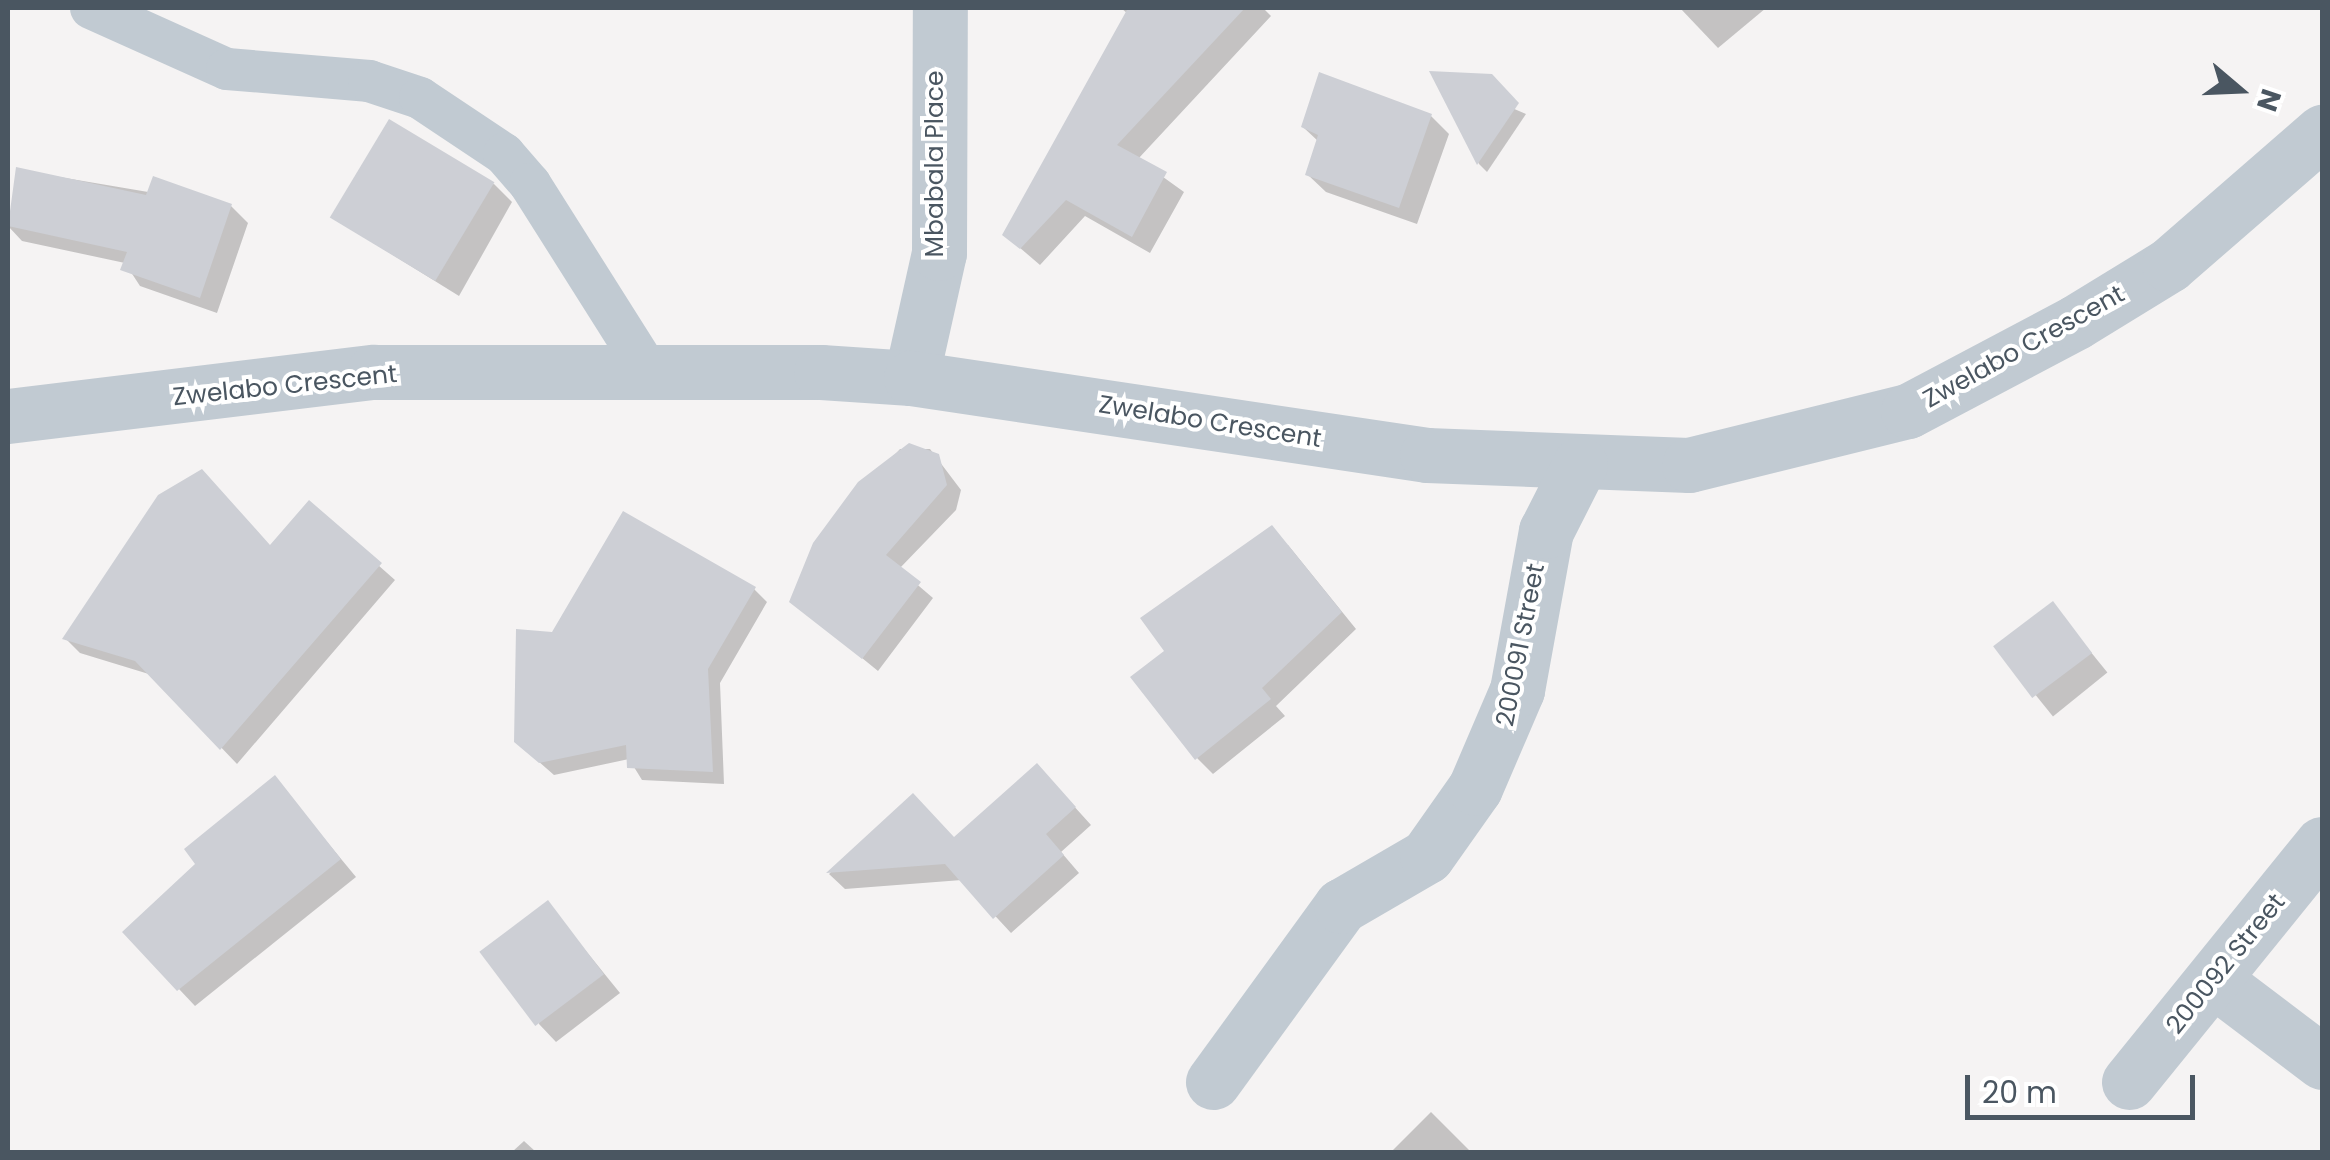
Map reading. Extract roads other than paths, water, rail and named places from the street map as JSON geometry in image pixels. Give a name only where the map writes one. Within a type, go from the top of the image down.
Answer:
[{"type":"street","name":"Mbabala Place","points":[[911,378],[940,253],[940,8]]},
{"type":"street","name":"Zwelabo Crescent","points":[[8,416],[374,372],[911,378],[1427,455],[1580,464],[1689,465],[1908,411],[2169,265],[2322,132]]},
{"type":"street","name":"200091 Street","points":[[1213,1082],[1341,906],[1427,856],[1475,788],[1517,690],[1546,531],[1580,464]]},
{"type":"street","name":"200092 Street","points":[[2129,1082],[2215,981],[2322,844]]},
{"type":"street","points":[[2215,981],[2322,1062]]},
{"type":"lane","points":[[91,8],[228,69],[369,81],[420,98],[504,154],[530,184],[650,374]]}]
